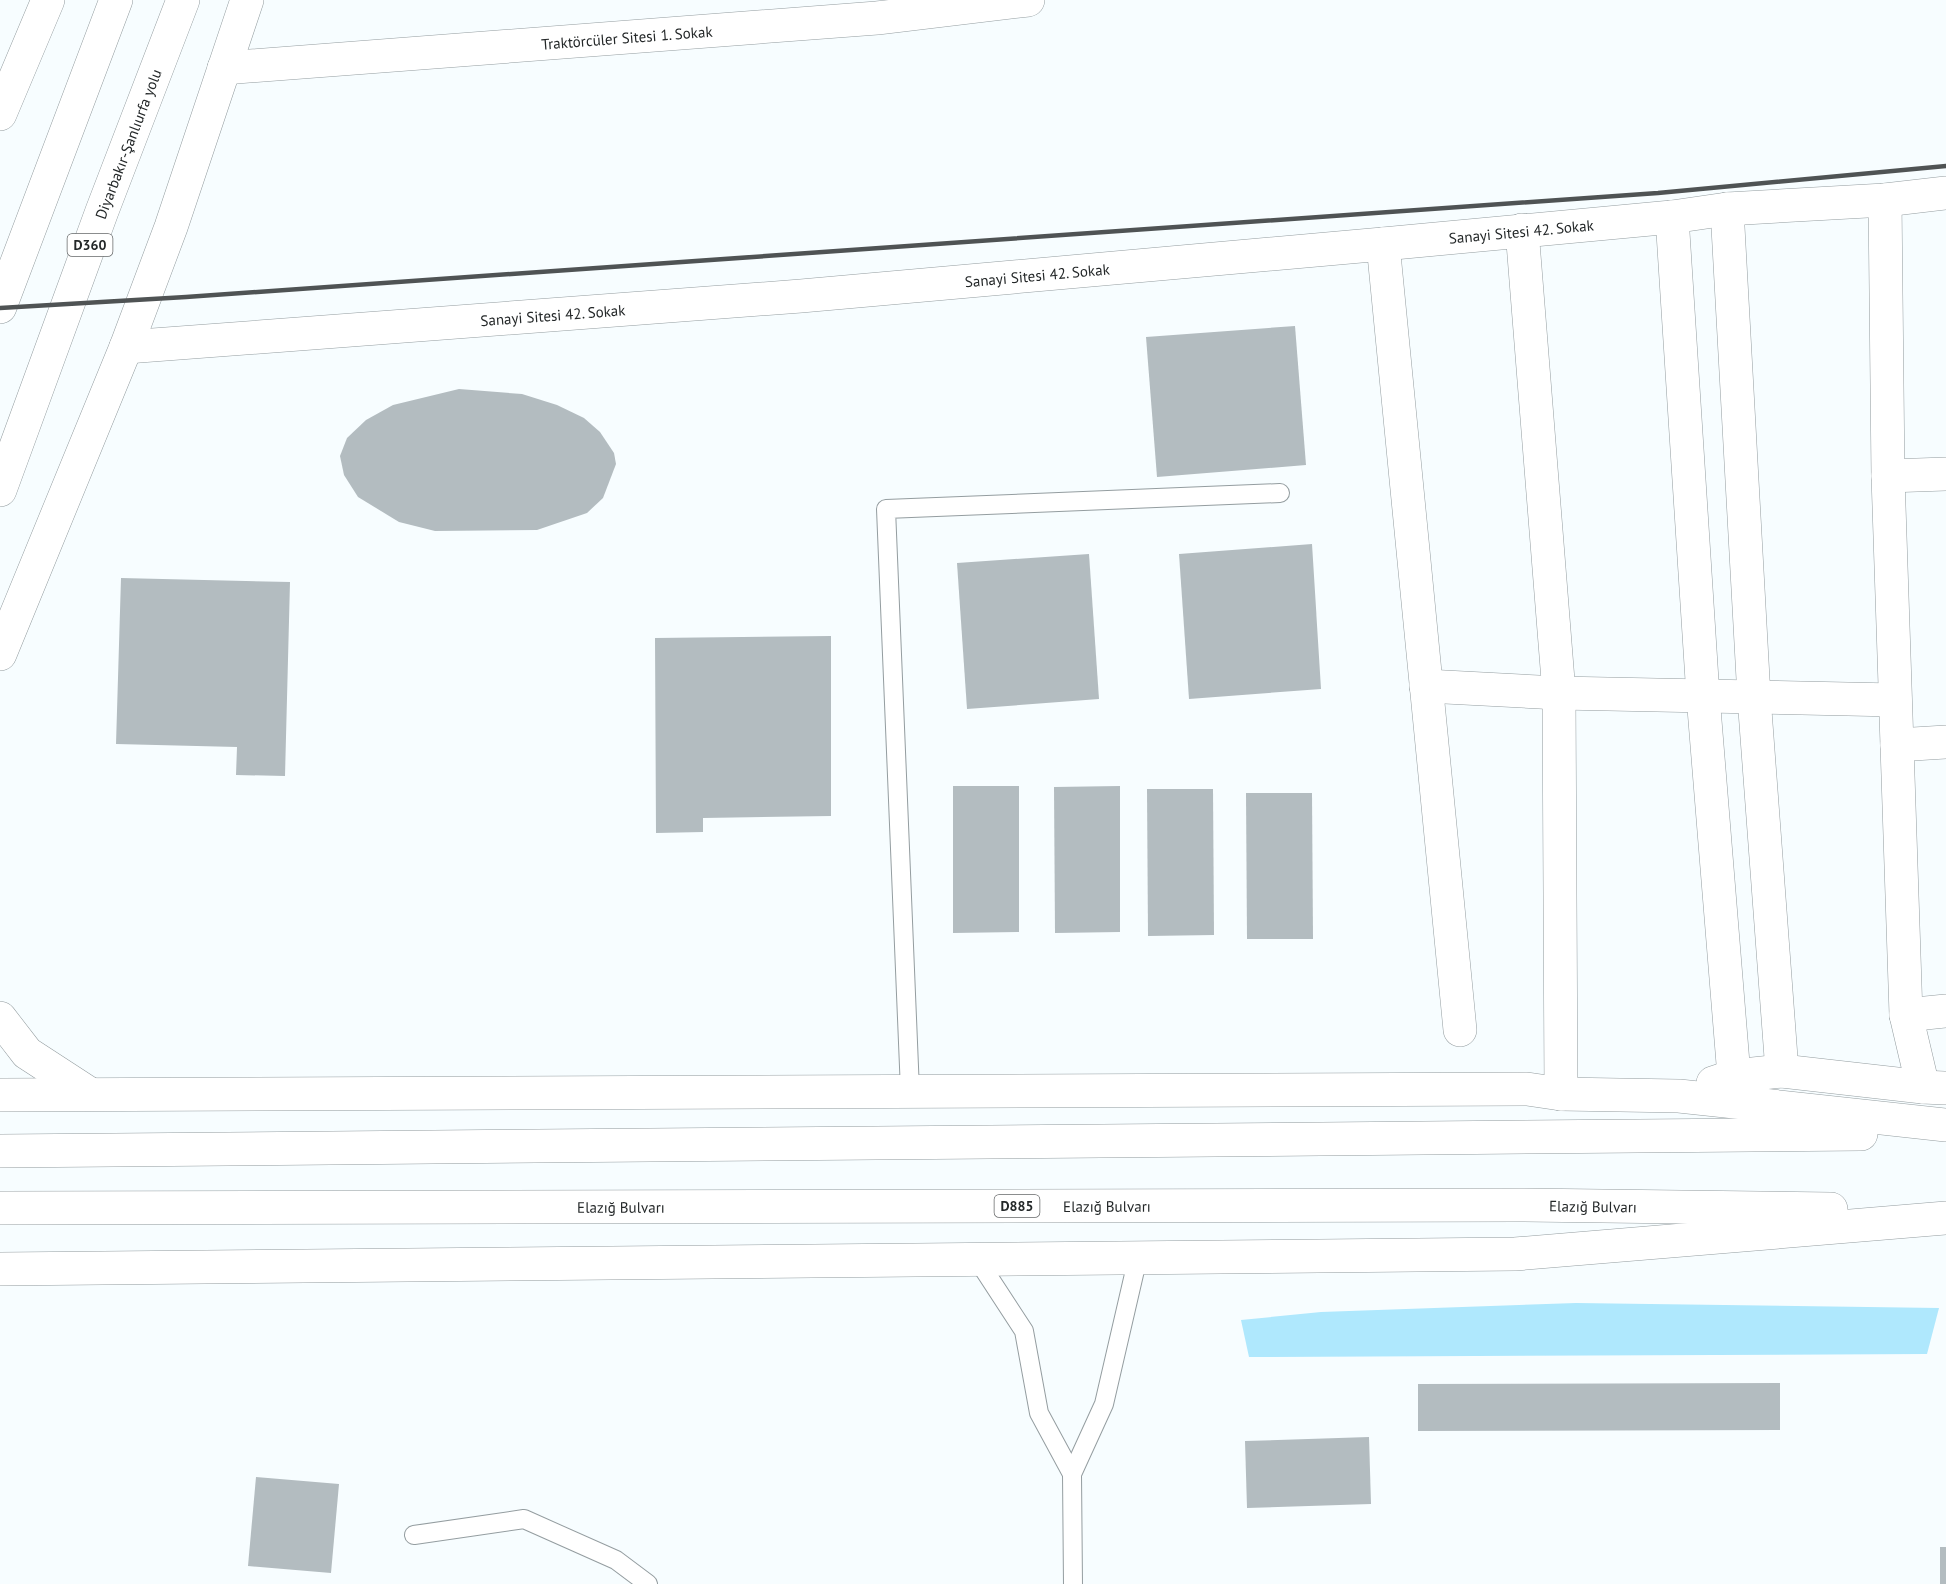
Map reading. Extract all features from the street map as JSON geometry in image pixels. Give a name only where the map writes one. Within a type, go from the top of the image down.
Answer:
[{"type":"main road","points":[[0,114],[48,0]]},
{"type":"main road","points":[[0,307],[116,0]]},
{"type":"main road","name":"Diyarbakır-Şanlıurfa yolu","points":[[0,490],[102,211],[183,0]]},
{"type":"main road","points":[[0,654],[126,347],[171,227],[247,0]]},
{"type":"main road","name":"Traktörcüler Sitesi 1. Sokak","points":[[224,68],[877,18],[1028,0]]},
{"type":"main road","name":"Sanayi Sitesi 42. Sokak","points":[[126,347],[801,296],[1383,244],[1726,209],[1886,200],[1946,193]]},
{"type":"main road","points":[[1678,1096],[1734,1076],[1782,1071],[1934,1088],[1906,1015],[1888,476],[1886,200]]},
{"type":"main road","points":[[1726,209],[1754,697],[1782,1071]]},
{"type":"main road","points":[[1672,216],[1703,696],[1734,1076]]},
{"type":"main road","points":[[1522,230],[1559,693],[1561,1095]]},
{"type":"main road","points":[[1383,244],[1460,1030]]},
{"type":"main road","points":[[1888,476],[1946,474]]},
{"type":"main road","points":[[1426,686],[1559,693],[1895,700]]},
{"type":"main road","points":[[1897,745],[1946,742]]},
{"type":"main road","points":[[1906,1015],[1946,1011]]},
{"type":"main road","points":[[0,1018],[27,1053],[90,1094]]},
{"type":"main road","points":[[0,1095],[1527,1089],[1561,1095],[1678,1096],[1946,1125]]},
{"type":"main road","points":[[0,1151],[1946,1133]]},
{"type":"main road","name":"Elazığ Bulvarı","points":[[0,1208],[1520,1205],[1946,1210]]},
{"type":"main road","points":[[0,1269],[1515,1254],[1946,1218]]},
{"type":"lane","points":[[910,1091],[886,508],[1280,493]]},
{"type":"lane","points":[[1072,1584],[1072,1474],[1104,1404],[1138,1257]]},
{"type":"lane","points":[[977,1259],[1024,1332],[1039,1413],[1072,1474]]},
{"type":"lane","points":[[414,1535],[524,1519],[616,1560],[648,1584]]},
{"type":"shaded area","points":[[1576,1303],[1939,1308],[1927,1354],[1249,1357],[1241,1320],[1321,1312]]},
{"type":"building","points":[[1295,326],[1306,465],[1157,477],[1146,337]]},
{"type":"building","points":[[459,389],[522,394],[557,405],[584,418],[600,432],[614,453],[616,464],[603,498],[587,513],[537,530],[435,531],[399,522],[358,497],[344,475],[340,456],[347,438],[366,420],[393,405]]},
{"type":"building","points":[[1312,544],[1321,689],[1189,699],[1179,554]]},
{"type":"building","points":[[1089,554],[1099,699],[967,709],[957,563]]},
{"type":"building","points":[[121,578],[290,582],[285,776],[236,775],[237,747],[116,744]]},
{"type":"building","points":[[831,636],[831,816],[703,818],[703,832],[656,833],[655,638]]},
{"type":"building","points":[[953,786],[1019,786],[1019,932],[953,933]]},
{"type":"building","points":[[1120,786],[1120,932],[1055,933],[1054,787]]},
{"type":"building","points":[[1147,789],[1213,789],[1214,935],[1148,936]]},
{"type":"building","points":[[1246,793],[1312,793],[1313,939],[1247,939]]},
{"type":"building","points":[[1780,1383],[1780,1430],[1418,1431],[1418,1384]]},
{"type":"building","points":[[1369,1437],[1371,1504],[1247,1508],[1245,1441]]},
{"type":"building","points":[[256,1477],[339,1484],[331,1573],[248,1566]]},
{"type":"building","points":[[1940,1547],[1946,1547],[1946,1584],[1940,1584]]},
{"type":"railway","points":[[0,308],[186,297],[1658,193],[1946,166]]}]
